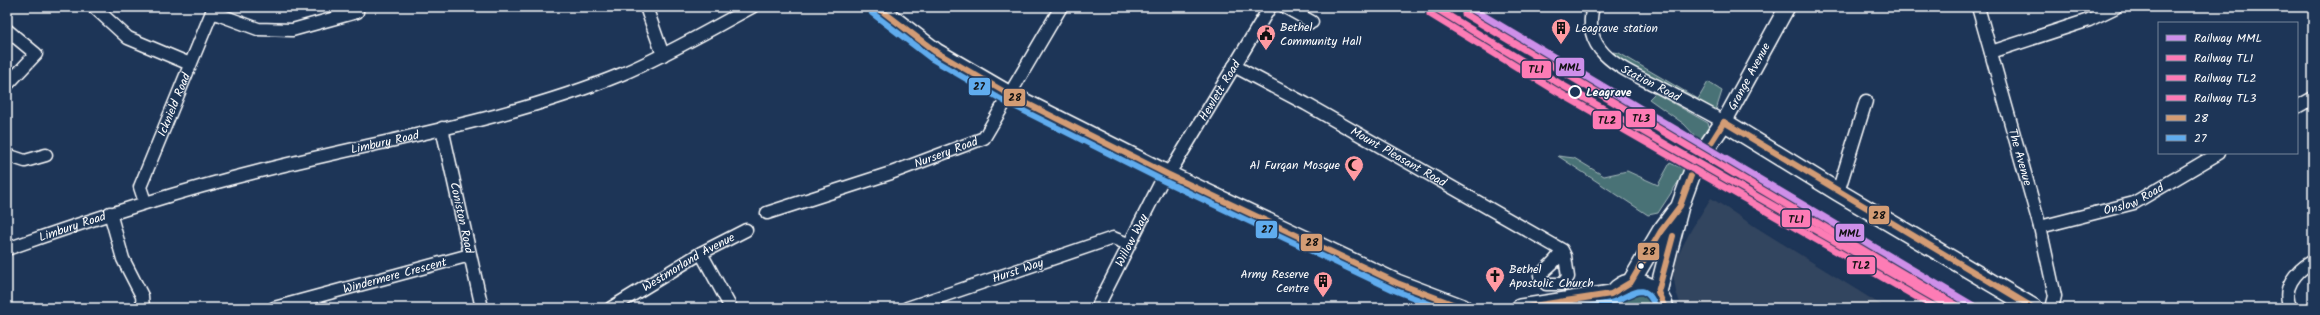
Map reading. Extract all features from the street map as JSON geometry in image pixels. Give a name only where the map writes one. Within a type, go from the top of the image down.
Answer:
[{"type":"main road","points":[[878,7],[936,52],[1008,94],[1167,174],[1397,283],[1463,308]]},
{"type":"main road","points":[[1724,122],[1838,192],[2034,308]]},
{"type":"main road","name":"Grange Avenue","points":[[1709,144],[1724,122]]},
{"type":"main road","points":[[1658,292],[1680,206],[1692,173]]},
{"type":"main road","points":[[1520,308],[1610,301],[1620,287],[1630,282],[1661,231],[1680,206]]},
{"type":"main road","points":[[1630,282],[1648,286],[1658,292],[1665,308]]},
{"type":"street","points":[[94,7],[128,38],[190,64]]},
{"type":"street","points":[[646,7],[663,55]]},
{"type":"street","name":"Limbury Road","points":[[7,249],[145,202],[256,172],[442,128],[537,103],[621,74],[663,55],[752,7]]},
{"type":"street","name":"Nursery Road","points":[[768,213],[984,138],[1008,94],[1061,7]]},
{"type":"street","name":"Hewlett Road","points":[[1167,174],[1175,164],[1270,7]]},
{"type":"street","points":[[1285,7],[1312,22]]},
{"type":"street","name":"Station Road","points":[[1593,7],[1589,21],[1591,30],[1603,53],[1619,66],[1724,122]]},
{"type":"street","name":"Grange Avenue","points":[[1724,122],[1787,7]]},
{"type":"street","name":"The Avenue","points":[[1978,7],[2040,228],[2055,296],[2052,308]]},
{"type":"street","points":[[1991,52],[2089,20],[2116,7]]},
{"type":"street","points":[[213,9],[258,29],[292,30],[357,12]]},
{"type":"street","name":"Icknield Road","points":[[145,202],[140,187],[213,9]]},
{"type":"street","points":[[7,30],[36,54],[7,85]]},
{"type":"street","name":"Mount Pleasant Road","points":[[1234,66],[1313,108],[1562,250]]},
{"type":"street","points":[[2298,106],[2313,98]]},
{"type":"street","points":[[1838,192],[1866,101]]},
{"type":"street","name":"Coniston Road","points":[[442,128],[482,308]]},
{"type":"street","name":"Onslow Road","points":[[2040,228],[2134,203],[2217,154]]},
{"type":"street","points":[[7,155],[25,161],[46,156]]},
{"type":"street","name":"Willow Way","points":[[1097,308],[1128,244],[1167,174]]},
{"type":"street","points":[[110,213],[123,259],[142,296],[143,308]]},
{"type":"street","name":"Westmorland Avenue","points":[[611,308],[701,253],[746,230]]},
{"type":"street","name":"Hurst Way","points":[[907,308],[1113,238],[1128,244]]},
{"type":"street","points":[[701,253],[731,308]]},
{"type":"street","name":"Windermere Crescent","points":[[274,308],[470,255]]},
{"type":"street","points":[[2291,308],[2286,300],[2286,291],[2296,274],[2313,261]]},
{"type":"shaded area","points":[[1711,198],[1886,308],[1682,308],[1676,292],[1672,267],[1691,230]]},
{"type":"green space","points":[[1613,52],[1619,53],[1698,99],[1708,82],[1722,91],[1716,110],[1707,111],[1621,60]]},
{"type":"green space","points":[[1655,93],[1708,123],[1709,126],[1700,141],[1684,124],[1649,99]]},
{"type":"green space","points":[[1558,156],[1574,158],[1604,176],[1627,171],[1658,185],[1670,163],[1686,170],[1658,213],[1648,215]]},
{"type":"green space","points":[[1633,293],[1651,299],[1658,308],[1619,308],[1620,302]]},
{"type":"tunnel","points":[[1692,173],[1709,144]]},
{"type":"rail line","name":"TL1","points":[[1434,7],[1562,85],[1952,308]]},
{"type":"rail line","name":"MML","points":[[1469,7],[1977,308]]},
{"type":"rail line","name":"TL2","points":[[1430,14],[1558,92],[1936,308]]},
{"type":"rail line","name":"TL3","points":[[1465,14],[1961,308]]},
{"type":"transit line","name":"28","points":[[877,7],[936,52],[1008,94],[1167,174],[1397,283],[1463,308]]},
{"type":"transit line","name":"27","points":[[872,13],[932,59],[1004,101],[1164,181],[1394,290],[1440,308]]},
{"type":"transit line","name":"28","points":[[1724,122],[2034,308]]},
{"type":"transit line","name":"28","points":[[1520,308],[1611,294],[1631,282],[1661,231],[1680,206],[1692,173],[1724,122]]},
{"type":"transit line","name":"28","points":[[1665,308],[1658,292],[1673,236]]},
{"type":"transit line","name":"27","points":[[1573,308],[1613,302],[1632,293],[1642,291],[1652,299],[1656,308]]},
{"type":"place","name":"Leagrave station","points":[[1561,45]]},
{"type":"place","name":"Bethel Community Hall","points":[[1266,51]]},
{"type":"place","name":"Leagrave","points":[[1575,92]]},
{"type":"place","name":"Al Furqan Mosque","points":[[1354,182]]},
{"type":"place","name":"Bethel Apostolic Church","points":[[1495,293]]},
{"type":"place","name":"Army Reserve Centre","points":[[1323,298]]}]
